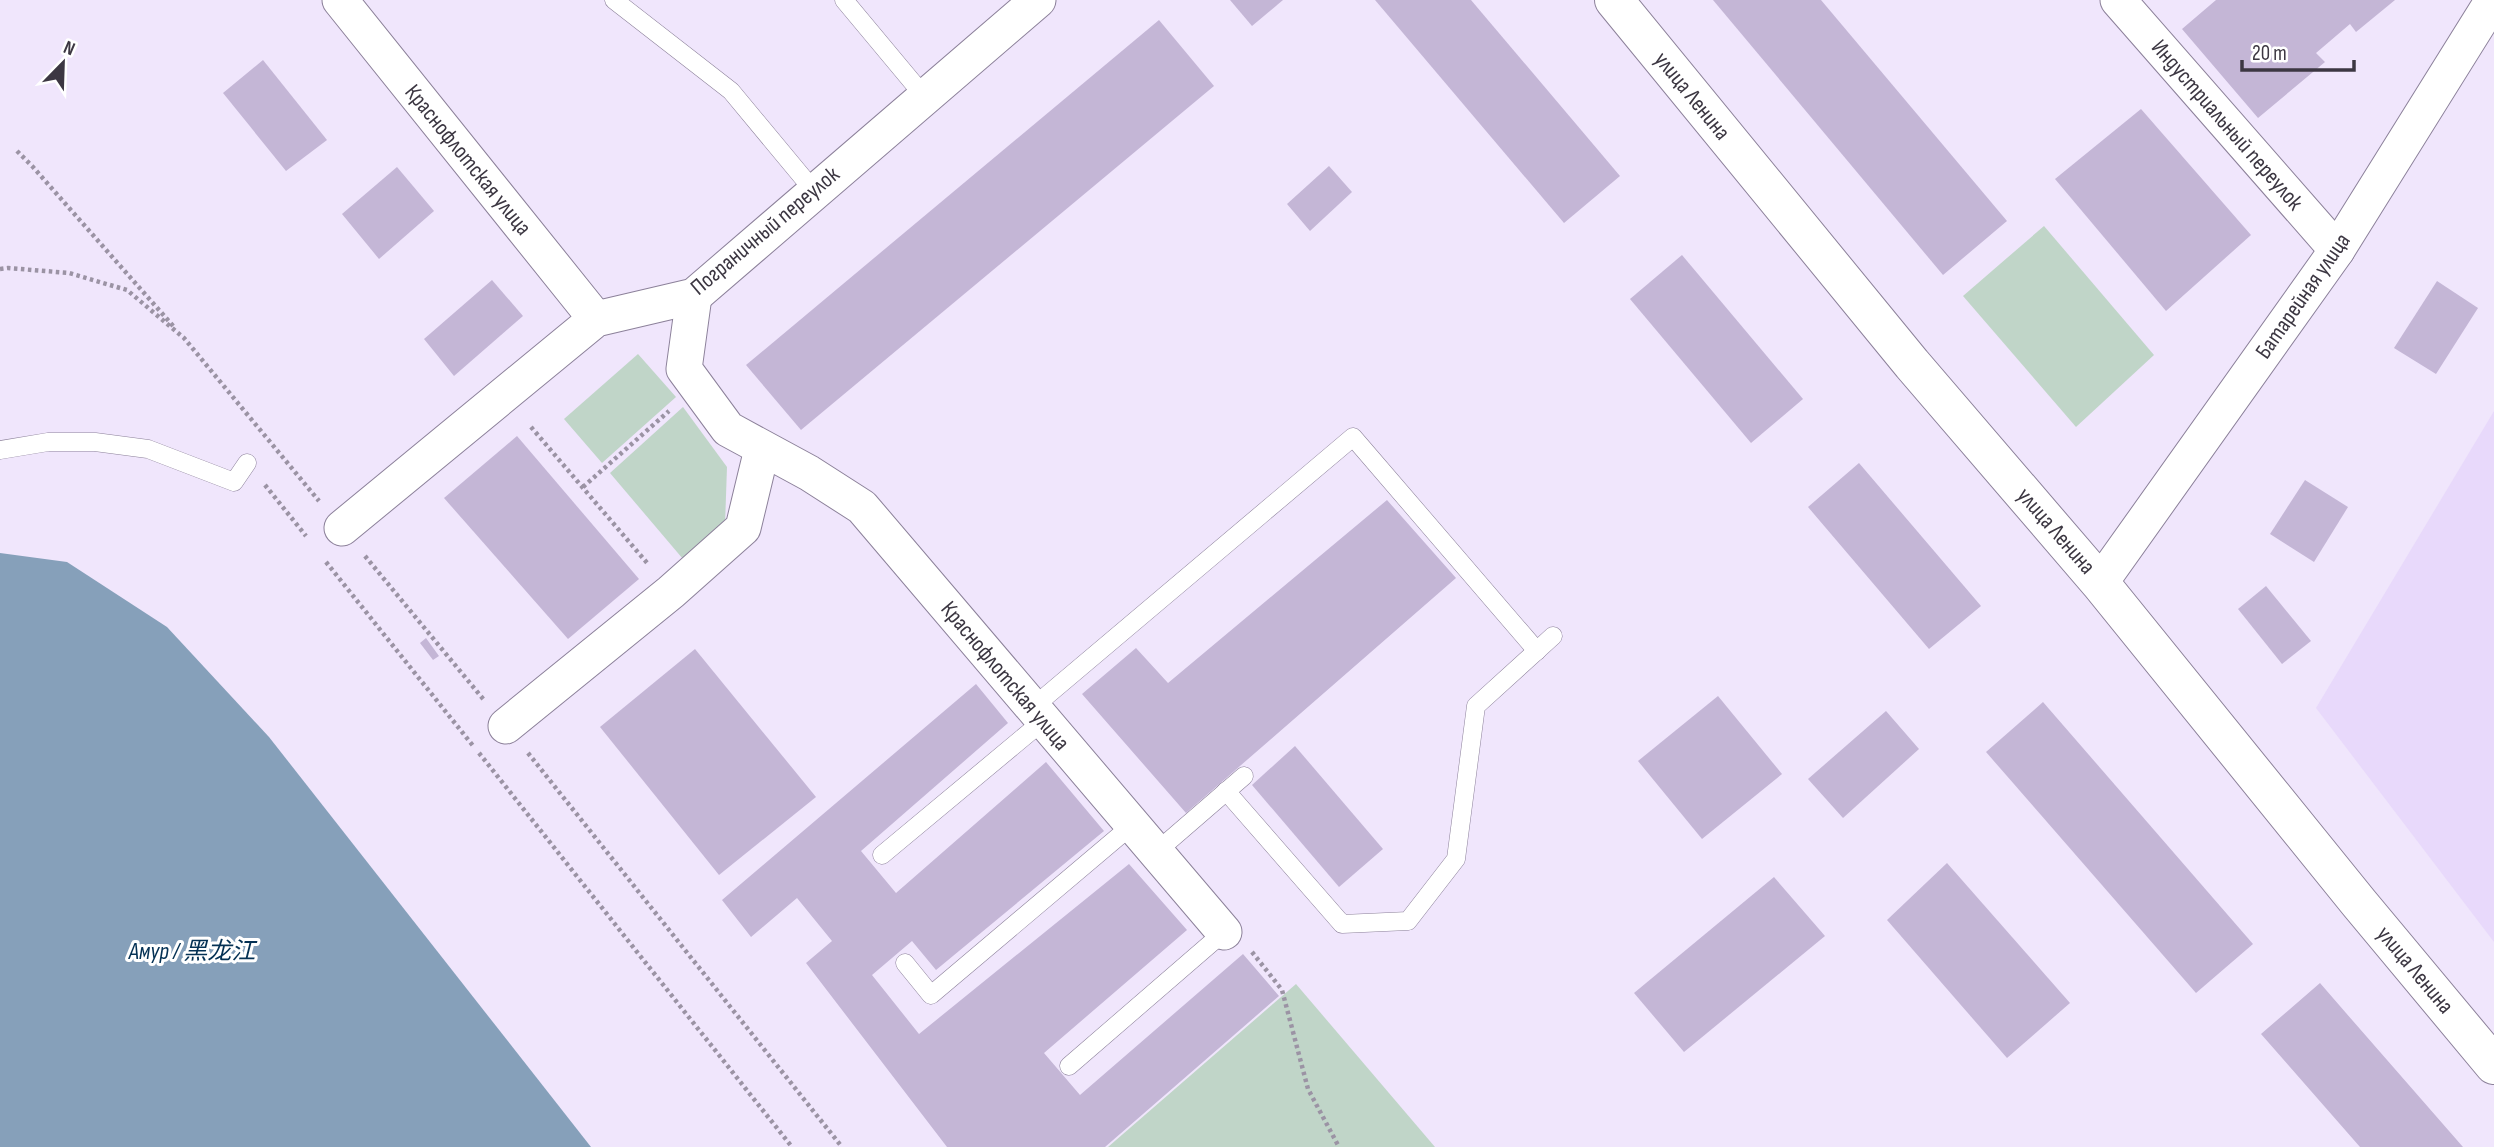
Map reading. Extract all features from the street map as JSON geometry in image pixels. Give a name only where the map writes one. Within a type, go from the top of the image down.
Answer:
[{"type":"main road","name":"улица Ленина","points":[[1614,0],[1912,364],[2100,583],[2494,1065]]},
{"type":"street","name":"Краснофлотская улица","points":[[340,0],[596,319]]},
{"type":"street","name":"Пограничный переулок","points":[[342,528],[596,319],[694,296],[1038,0]]},
{"type":"street","name":"Индустриальный переулок","points":[[2118,0],[2337,250]]},
{"type":"street","name":"Батарейная улица","points":[[2100,583],[2337,250],[2493,0]]},
{"type":"street","name":"Краснофлотская улица","points":[[694,296],[684,369],[729,429],[809,473],[862,507],[1223,932]]},
{"type":"street","points":[[506,726],[671,592],[743,528],[762,449]]},
{"type":"lane","points":[[614,0],[731,91],[814,191]]},
{"type":"lane","points":[[844,0],[924,96]]},
{"type":"lane","points":[[882,855],[1037,714],[1353,437],[1537,651]]},
{"type":"lane","points":[[0,450],[48,442],[95,442],[148,449],[234,482],[247,463]]},
{"type":"lane","points":[[1226,791],[1342,924],[1408,921],[1456,859],[1476,706],[1553,636]]},
{"type":"lane","points":[[1155,853],[1244,776]]},
{"type":"lane","points":[[905,963],[931,995],[1131,825]]},
{"type":"lane","points":[[1069,1066],[1223,932]]},
{"type":"path","points":[[17,151],[184,338],[342,528],[506,726],[842,1147]]},
{"type":"path","points":[[0,269],[69,273],[127,290],[184,338]]},
{"type":"path","points":[[583,487],[673,408]]},
{"type":"path","points":[[531,427],[671,592]]},
{"type":"path","points":[[247,463],[308,539]]},
{"type":"path","points":[[325,561],[792,1147]]},
{"type":"path","points":[[1223,932],[1245,943],[1282,990],[1308,1089],[1339,1147]]},
{"type":"shaded area","points":[[2494,411],[2494,942],[2316,708]]},
{"type":"green space","points":[[2044,226],[2154,355],[2076,427],[1963,296]]},
{"type":"green space","points":[[638,354],[676,397],[602,463],[564,419]]},
{"type":"green space","points":[[683,407],[727,467],[725,525],[683,559],[610,473]]},
{"type":"green space","points":[[1296,984],[1435,1147],[1108,1147]]},
{"type":"water","name":"Амур / 黑龙江","points":[[0,553],[67,562],[167,627],[269,737],[591,1147],[0,1147]]},
{"type":"building","points":[[1230,0],[1283,0],[1252,26]]},
{"type":"building","points":[[1375,0],[1471,0],[1620,176],[1564,223]]},
{"type":"building","points":[[1713,0],[1821,0],[2007,221],[1943,275]]},
{"type":"building","points":[[2216,0],[2395,0],[2356,32],[2350,24],[2316,53],[2325,62],[2258,118],[2182,29]]},
{"type":"building","points":[[1159,20],[1214,86],[801,430],[746,365]]},
{"type":"building","points":[[263,60],[327,140],[286,171],[223,93]]},
{"type":"building","points":[[2141,109],[2251,235],[2166,311],[2055,179]]},
{"type":"building","points":[[1329,166],[1352,192],[1310,231],[1287,204]]},
{"type":"building","points":[[397,167],[434,211],[379,259],[342,214]]},
{"type":"building","points":[[1682,255],[1803,399],[1751,443],[1630,299]]},
{"type":"building","points":[[492,280],[523,316],[454,376],[424,339]]},
{"type":"building","points":[[2437,281],[2478,308],[2436,374],[2394,348]]},
{"type":"building","points":[[517,436],[639,579],[568,639],[444,498]]},
{"type":"building","points":[[1859,463],[1981,606],[1929,649],[1808,507]]},
{"type":"building","points":[[2305,480],[2348,507],[2314,562],[2270,534]]},
{"type":"building","points":[[1387,500],[1456,578],[1186,813],[1082,694],[1136,648],[1168,683]]},
{"type":"building","points":[[2266,586],[2311,641],[2282,664],[2238,609]]},
{"type":"building","points":[[426,638],[439,656],[433,660],[420,643]]},
{"type":"building","points":[[695,649],[816,797],[719,875],[600,727]]},
{"type":"building","points":[[976,684],[1008,723],[861,851],[896,893],[1046,762],[1104,831],[936,970],[912,941],[872,975],[919,1034],[1129,864],[1187,930],[1044,1053],[1080,1095],[1243,954],[1279,996],[1105,1147],[947,1147],[806,963],[832,941],[797,898],[751,937],[722,900]]},
{"type":"building","points":[[1718,696],[1782,774],[1702,839],[1638,761]]},
{"type":"building","points":[[2043,702],[2253,944],[2196,993],[1986,752]]},
{"type":"building","points":[[1886,711],[1919,749],[1843,818],[1808,779]]},
{"type":"building","points":[[1295,746],[1383,849],[1339,887],[1252,785]]},
{"type":"building","points":[[1947,863],[2070,1003],[2007,1058],[1887,920]]},
{"type":"building","points":[[1774,877],[1825,936],[1684,1052],[1634,993]]},
{"type":"building","points":[[2320,983],[2463,1147],[2360,1147],[2261,1034]]}]
